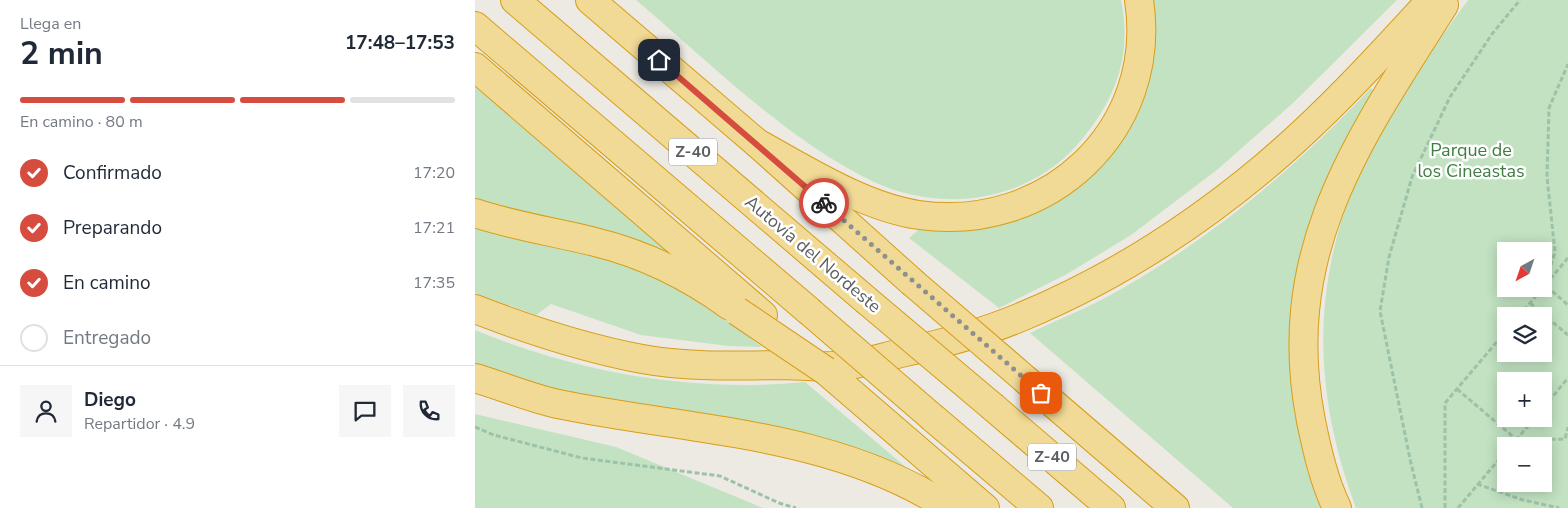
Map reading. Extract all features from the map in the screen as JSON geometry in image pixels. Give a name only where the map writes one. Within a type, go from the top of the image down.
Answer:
[{"type":"highway","points":[[590,0],[757,144],[912,282],[1175,508]]},
{"type":"highway","points":[[757,144],[823,179],[878,204],[917,215],[955,218],[989,213],[1027,202],[1062,183],[1093,156],[1114,130],[1130,95],[1138,64],[1142,20],[1139,0]]},
{"type":"highway","points":[[475,309],[528,330],[578,344],[643,359],[711,366],[848,365],[941,344],[1019,318],[1075,292],[1161,243],[1207,212],[1262,169],[1310,126],[1360,78],[1431,0]]},
{"type":"highway","points":[[1337,508],[1318,452],[1307,399],[1303,350],[1306,299],[1317,247],[1331,203],[1354,152],[1380,104],[1447,0]]},
{"type":"highway","name":"Autovía del Nordeste","points":[[518,2],[1111,508]]},
{"type":"highway","name":"Z-40","points":[[478,29],[1039,508]]},
{"type":"highway","points":[[475,67],[750,313],[826,371],[889,423],[985,508]]},
{"type":"highway","points":[[475,213],[596,242],[649,259],[750,313]]},
{"type":"highway","points":[[475,378],[557,404],[789,444],[827,454],[894,477],[949,508]]},
{"type":"path","points":[[1422,508],[1410,459],[1380,311],[1389,257],[1412,177],[1450,97],[1492,34],[1520,0]]},
{"type":"path","points":[[1553,258],[1555,252],[1547,178],[1549,108],[1568,64]]},
{"type":"path","points":[[1553,276],[1568,258]]},
{"type":"path","points":[[1553,294],[1568,305]]},
{"type":"path","points":[[1527,307],[1534,298]]},
{"type":"path","points":[[1530,303],[1568,335]]},
{"type":"path","points":[[1445,508],[1445,403],[1497,342]]},
{"type":"path","points":[[1552,397],[1568,378]]},
{"type":"path","points":[[1457,389],[1513,437]]},
{"type":"path","points":[[475,427],[494,435],[582,458],[720,476],[779,503],[796,508]]},
{"type":"path","points":[[1519,437],[1528,427]]},
{"type":"path","points":[[1552,439],[1565,438],[1568,427]]},
{"type":"path","points":[[1458,508],[1497,461]]},
{"type":"path","points":[[1477,484],[1523,500],[1559,508]]},
{"type":"green space","points":[[636,0],[1121,0],[1124,41],[1122,60],[1117,78],[1101,113],[1077,145],[1056,164],[1033,179],[1008,190],[981,197],[954,199],[926,197],[899,191],[872,181],[810,144],[779,122],[720,74]]},
{"type":"green space","points":[[1152,0],[1397,0],[1293,103],[1218,169],[1131,235],[1067,274],[999,308],[909,238],[922,227],[946,230],[969,229],[1090,176],[1114,150],[1130,125],[1148,85],[1155,47]]},
{"type":"green space","name":"Parque de los Cineastas","points":[[1468,0],[1568,0],[1568,508],[1356,508],[1339,454],[1328,403],[1324,353],[1325,304],[1332,255],[1346,207],[1365,158],[1390,108]]},
{"type":"green space","points":[[475,87],[655,241],[679,260],[475,204]]},
{"type":"green space","points":[[1371,88],[1376,93],[1291,351],[1294,412],[1308,474],[1322,508],[1233,508],[1030,333],[1118,291],[1154,270],[1221,224],[1313,146]]},
{"type":"green space","points":[[475,228],[595,256],[642,271],[691,295],[762,347],[729,346],[641,335],[551,304],[536,315],[475,293]]},
{"type":"green space","points":[[475,330],[554,358],[637,376],[721,385],[805,382],[914,474],[673,416],[475,372]]},
{"type":"green space","points":[[475,414],[616,447],[763,508],[475,508]]},
{"type":"way so far","points":[[824,203],[1041,393]]},
{"type":"route","points":[[659,60],[824,203]]}]
